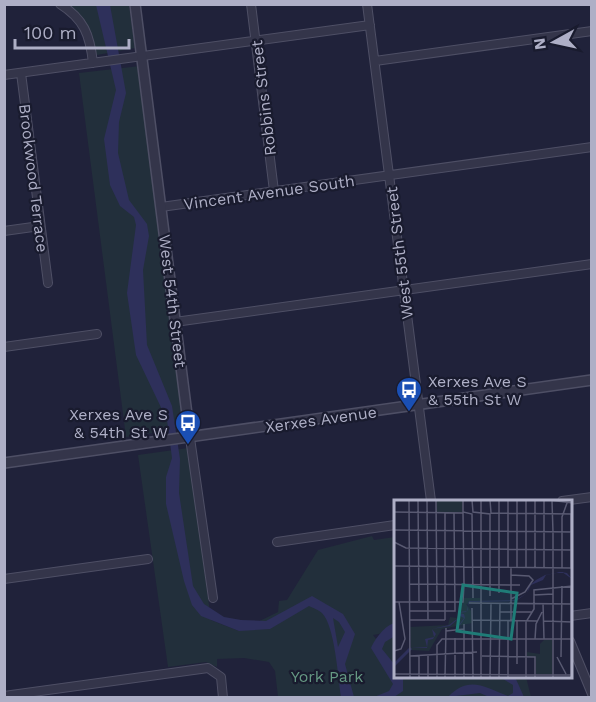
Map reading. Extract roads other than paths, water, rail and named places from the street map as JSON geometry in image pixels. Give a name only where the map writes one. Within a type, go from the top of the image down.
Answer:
[{"type":"street","points":[[60,4],[75,14],[84,24],[89,35],[93,63]]},
{"type":"street","name":"West 54th Street","points":[[135,4],[190,438],[213,598]]},
{"type":"street","name":"Robbins Street","points":[[251,4],[274,191]]},
{"type":"street","name":"West 55th Street","points":[[367,4],[431,500]]},
{"type":"street","points":[[4,75],[370,25]]},
{"type":"street","points":[[375,61],[591,31]]},
{"type":"street","name":"Brookwood Terrace","points":[[21,73],[48,283]]},
{"type":"street","name":"Vincent Avenue South","points":[[161,207],[591,147]]},
{"type":"street","points":[[4,231],[40,226]]},
{"type":"street","points":[[175,322],[591,264]]},
{"type":"street","points":[[4,347],[98,334]]},
{"type":"street","name":"Xerxes Avenue","points":[[4,463],[591,380]]},
{"type":"street","points":[[569,500],[591,497]]},
{"type":"street","points":[[277,542],[394,525]]},
{"type":"street","points":[[4,579],[148,559]]},
{"type":"street","points":[[572,616],[591,613]]},
{"type":"street","points":[[572,646],[591,694]]},
{"type":"street","points":[[4,696],[208,668],[221,677],[223,698]]},
{"type":"water","points":[[96,5],[110,5],[126,93],[119,122],[118,153],[129,200],[147,224],[149,236],[143,270],[147,345],[172,406],[180,459],[179,493],[193,586],[204,604],[224,617],[266,621],[312,596],[343,614],[355,634],[345,664],[354,697],[341,697],[333,640],[326,620],[319,611],[309,606],[270,629],[239,631],[201,616],[192,605],[166,504],[166,477],[172,458],[167,420],[136,355],[127,293],[136,225],[134,217],[120,206],[110,185],[104,139],[116,90]],"holes":[[[333,618],[339,622],[345,632],[338,647]]]},
{"type":"water","points":[[394,623],[394,637],[385,642],[382,649],[394,664],[394,678],[403,678],[403,691],[394,697],[374,697],[389,691],[393,684],[371,648],[384,629]]},
{"type":"water","points":[[502,678],[515,678],[524,697],[489,697],[480,693],[448,697],[463,686],[470,685],[484,687],[508,696],[513,693],[513,685]]},
{"type":"place","name":"Xerxes Ave S & 55th St W","points":[[409,413]]},
{"type":"place","name":"Xerxes Ave S & 54th St W","points":[[188,446]]},
{"type":"park label","name":"York Park","points":[[327,676]]}]
